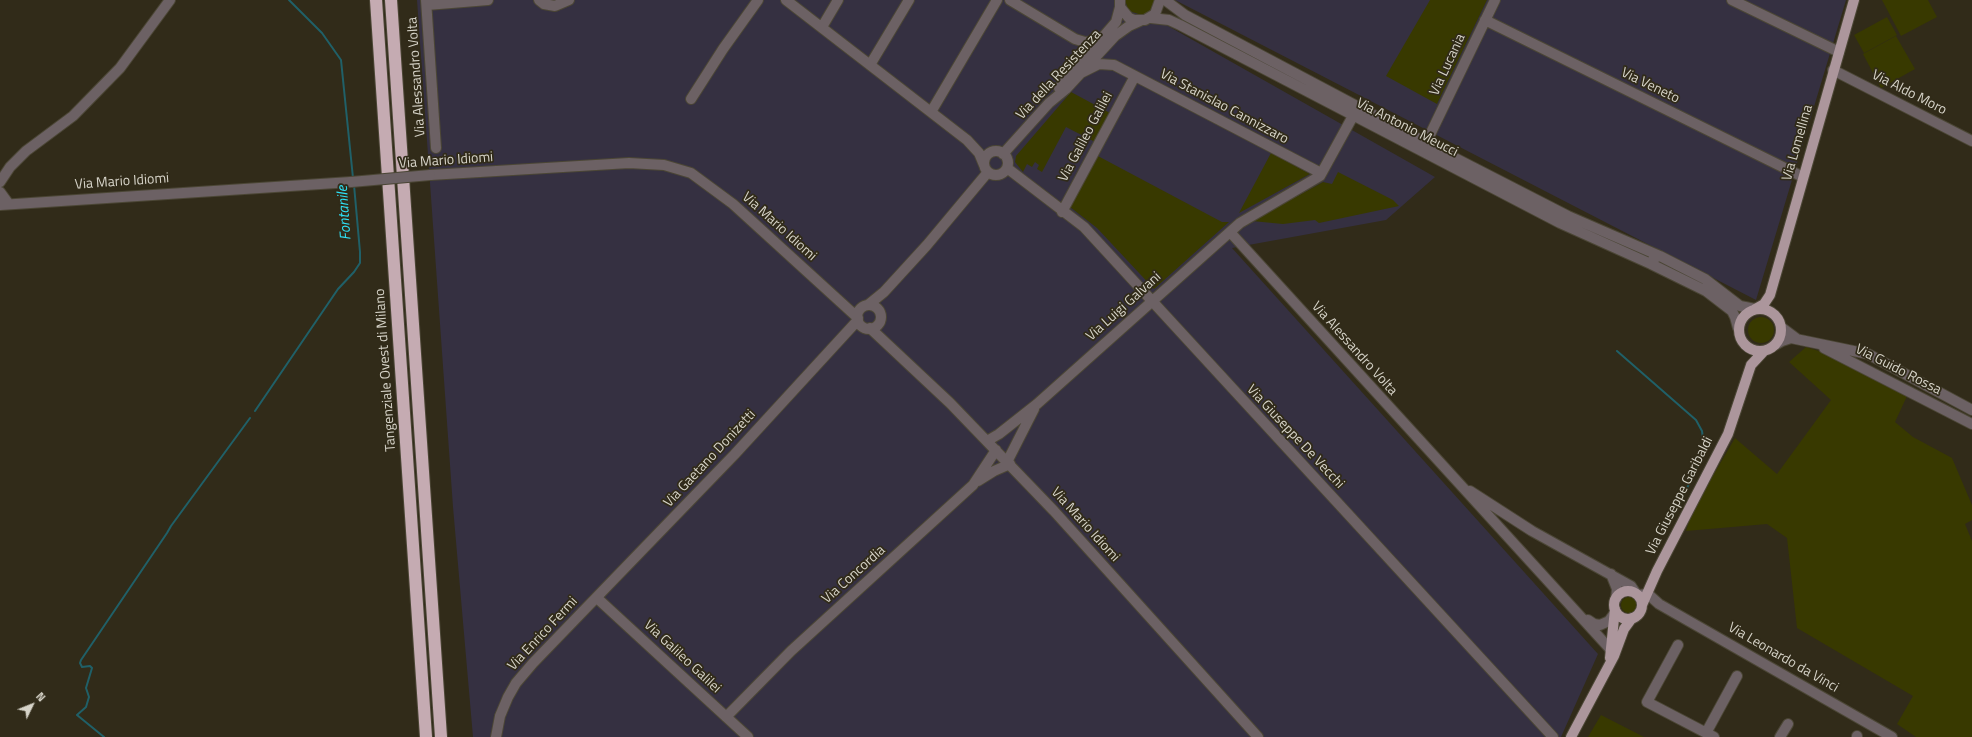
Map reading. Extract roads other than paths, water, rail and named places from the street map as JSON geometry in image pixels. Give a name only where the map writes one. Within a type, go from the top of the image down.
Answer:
[{"type":"highway","name":"Tangenziale Ovest di Milano","points":[[376,0],[426,737]]},
{"type":"highway","points":[[391,0],[441,737]]},
{"type":"main road","name":"Via Lomellina","points":[[1755,309],[1764,304],[1770,294],[1854,0]]},
{"type":"main road","name":"Via Lomellina","points":[[1770,294],[1770,301],[1775,316]]},
{"type":"main road","points":[[1755,309],[1767,310],[1775,316],[1781,327],[1779,339],[1775,345],[1764,351],[1751,365],[1745,346],[1740,340],[1738,328],[1743,317],[1755,309]]},
{"type":"main road","points":[[1745,346],[1753,350],[1764,351]]},
{"type":"main road","name":"Via Giuseppe Garibaldi","points":[[1640,598],[1657,571],[1728,434],[1751,365]]},
{"type":"main road","points":[[1571,737],[1614,656],[1624,629],[1632,618],[1637,615],[1640,598],[1625,591],[1615,608],[1608,665]]},
{"type":"main road","points":[[1615,608],[1624,618],[1632,618]]},
{"type":"street","points":[[0,182],[10,167],[26,151],[73,116],[120,68],[170,0]]},
{"type":"street","name":"Via Alessandro Volta","points":[[436,148],[426,2],[488,0]]},
{"type":"street","points":[[539,0],[544,4],[555,6],[565,4],[569,0]]},
{"type":"street","points":[[691,99],[723,49],[758,0]]},
{"type":"street","points":[[786,0],[967,140],[979,153],[986,168],[996,175],[1001,174],[1007,168],[1008,162],[999,153],[987,150],[967,140]]},
{"type":"street","points":[[822,28],[838,0]]},
{"type":"street","points":[[870,65],[909,0]]},
{"type":"street","points":[[931,112],[997,0]]},
{"type":"street","points":[[1010,0],[1075,39],[1085,42],[1103,43]]},
{"type":"street","points":[[1151,18],[1158,10],[1160,0]]},
{"type":"street","name":"Via Antonio Meucci","points":[[1164,0],[1185,15],[1426,143],[1568,216],[1660,256],[1705,279],[1740,306],[1755,309]]},
{"type":"street","name":"Via Lucania","points":[[1426,143],[1494,0]]},
{"type":"street","points":[[1735,1],[1839,52]]},
{"type":"street","points":[[1120,3],[1128,18],[1140,21]]},
{"type":"street","points":[[1049,103],[1062,84],[1082,61],[1103,43],[1116,22],[1120,3]]},
{"type":"street","name":"Via della Resistenza","points":[[999,153],[1049,103],[1066,89],[1081,73],[1103,43],[1125,28],[1151,18]]},
{"type":"street","name":"Via Antonio Meucci","points":[[1151,18],[1169,20],[1180,25],[1560,223],[1652,264],[1706,291],[1732,311],[1738,328]]},
{"type":"street","name":"Via Veneto","points":[[1485,20],[1803,177]]},
{"type":"street","points":[[1075,39],[1082,54],[1082,61]]},
{"type":"street","points":[[1103,43],[1114,65]]},
{"type":"street","points":[[1081,73],[1099,64],[1114,65]]},
{"type":"street","name":"Via Stanislao Cannizzaro","points":[[1114,65],[1321,173]]},
{"type":"street","name":"Via Aldo Moro","points":[[1833,70],[1972,141]]},
{"type":"street","name":"Via Galileo Galilei","points":[[1062,212],[1135,76]]},
{"type":"street","points":[[1321,173],[1353,116]]},
{"type":"street","points":[[884,292],[880,312],[881,318],[866,324],[859,312],[884,292],[927,245],[986,168],[988,155],[999,153]]},
{"type":"street","name":"Via Mario Idiomi","points":[[4,204],[629,163],[664,165],[691,173],[733,204],[866,324],[950,404],[1054,511],[1258,737]]},
{"type":"street","name":"Via Giuseppe De Vecchi","points":[[1007,168],[1062,212],[1084,227],[1553,737]]},
{"type":"street","name":"Via Luigi Galvani","points":[[987,441],[1037,404],[1240,223],[1320,176],[1321,173]]},
{"type":"street","points":[[0,192],[4,204]]},
{"type":"street","name":"Via Alessandro Volta","points":[[1230,232],[1458,484],[1582,616],[1611,650]]},
{"type":"street","points":[[1652,264],[1654,258],[1660,256]]},
{"type":"street","points":[[844,304],[875,306],[880,312]]},
{"type":"street","name":"Via Gaetano Donizetti","points":[[597,598],[843,338],[866,324]]},
{"type":"street","name":"Via Guido Rossa","points":[[1781,327],[1797,339]]},
{"type":"street","name":"Via Guido Rossa","points":[[1775,345],[1786,339],[1797,339],[1868,354],[1972,410]]},
{"type":"street","name":"Via Guido Rossa","points":[[1811,342],[1972,424]]},
{"type":"street","name":"Via Luigi Galvani","points":[[1008,463],[1037,404]]},
{"type":"street","name":"Via Concordia","points":[[726,717],[791,651],[973,485],[996,450]]},
{"type":"street","points":[[973,485],[1008,463]]},
{"type":"street","name":"Via Alessandro Volta","points":[[1458,484],[1532,530],[1631,586],[1640,598]]},
{"type":"street","points":[[1611,574],[1617,589],[1615,608]]},
{"type":"street","name":"Via Galileo Galilei","points":[[597,598],[748,737]]},
{"type":"street","name":"Via Enrico Fermi","points":[[496,737],[500,716],[516,683],[533,663],[597,598]]},
{"type":"street","name":"Via Leonardo da Vinci","points":[[1640,598],[1660,604],[1892,737]]},
{"type":"street","name":"Via Alessandro Volta","points":[[1582,616],[1594,624],[1600,625],[1609,621],[1615,608]]},
{"type":"street","points":[[1678,645],[1647,702],[1710,735],[1737,676]]},
{"type":"street","points":[[1780,737],[1788,724]]},
{"type":"waterway","name":"Fontanile","points":[[289,0],[322,33],[341,60],[353,178]]},
{"type":"waterway","name":"Fontanile","points":[[255,411],[338,289],[354,272],[360,263],[354,185]]},
{"type":"waterway","points":[[1617,351],[1696,420],[1702,431],[1704,446],[1701,458],[1680,503]]},
{"type":"waterway","points":[[104,737],[77,715],[86,707],[89,697],[86,688],[92,668],[90,666],[82,667],[80,663],[81,660],[171,526],[250,418]]}]
